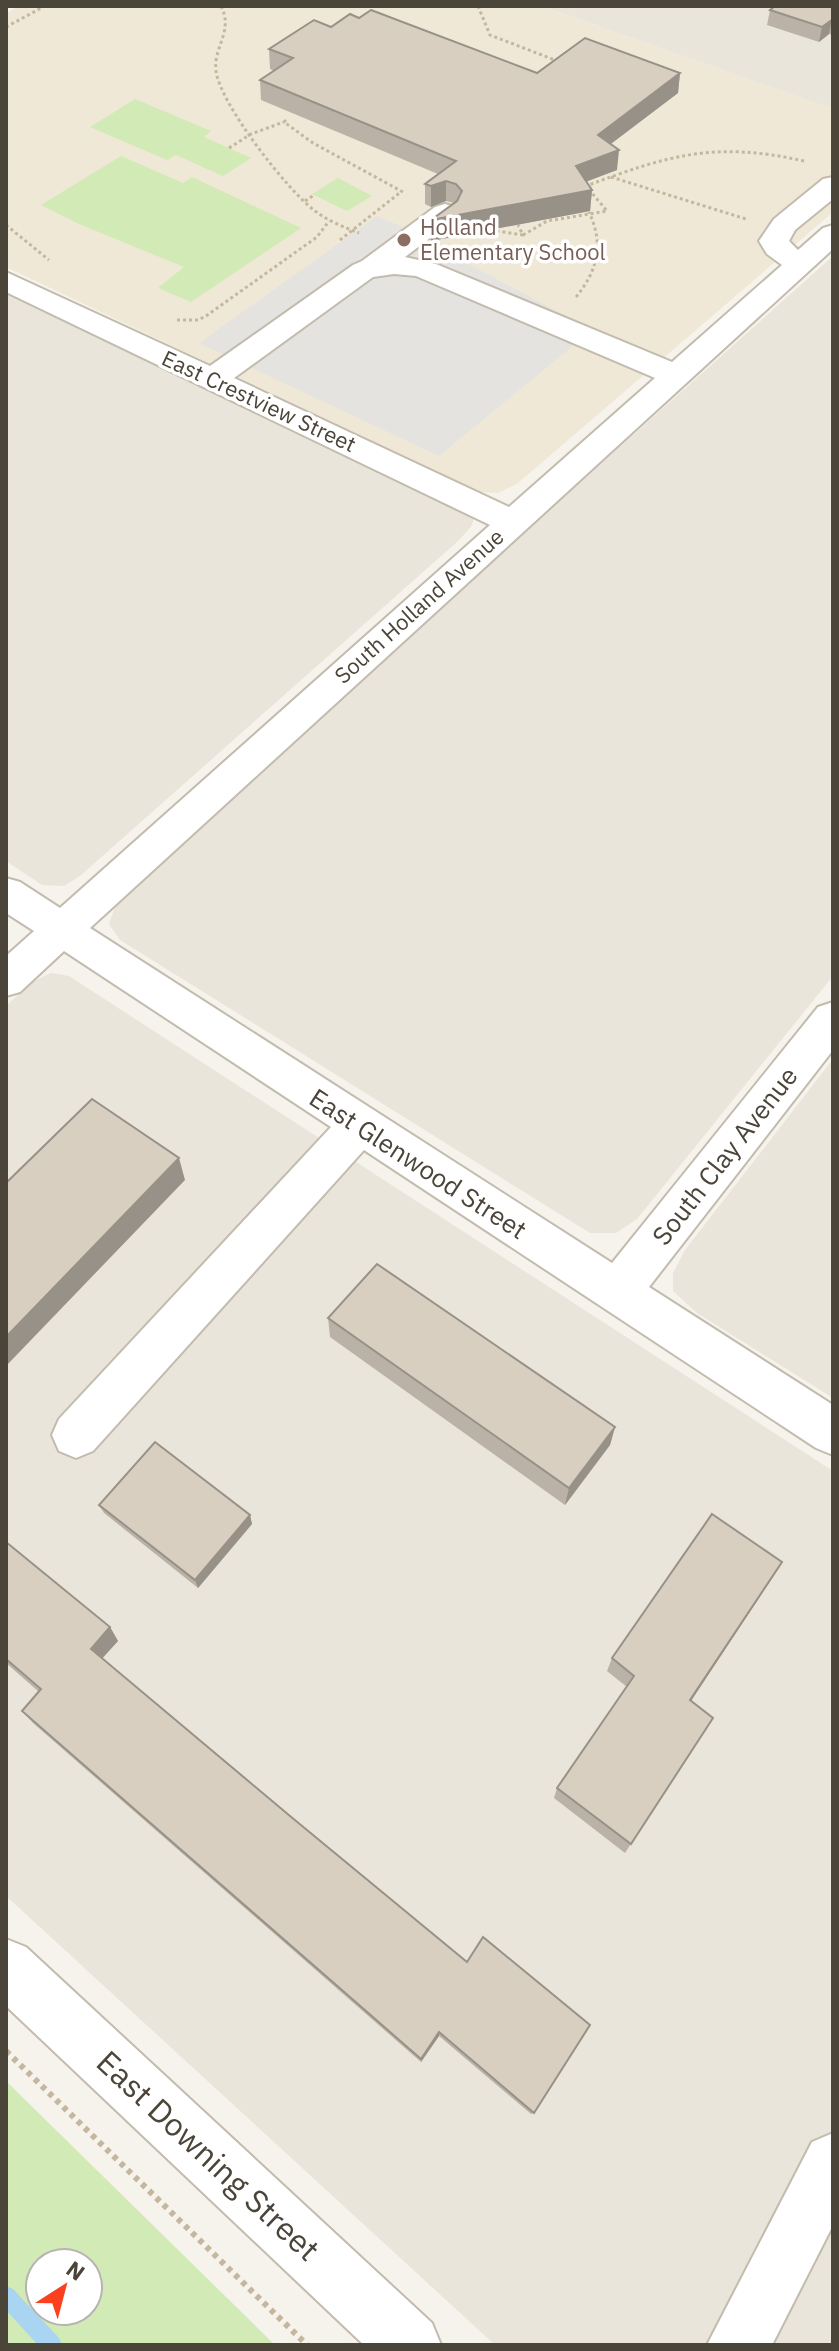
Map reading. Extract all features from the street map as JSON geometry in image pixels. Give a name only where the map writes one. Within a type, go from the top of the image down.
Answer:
[{"type":"street","points":[[800,264],[777,248],[774,241],[784,225],[833,185]]},
{"type":"street","points":[[212,379],[445,213]]},
{"type":"street","name":"South Holland Avenue","points":[[6,980],[833,234]]},
{"type":"street","points":[[374,266],[410,265],[426,270],[675,375]]},
{"type":"street","name":"East Crestview Street","points":[[6,281],[512,522]]},
{"type":"street","name":"East Glenwood Street","points":[[6,893],[359,1126],[833,1432]]},
{"type":"street","name":"South Clay Avenue","points":[[616,1293],[833,1019]]},
{"type":"street","points":[[76,1435],[359,1126]]},
{"type":"street","name":"East Downing Street","points":[[6,1967],[410,2345]]},
{"type":"street","points":[[738,2345],[833,2163]]},
{"type":"path","points":[[6,27],[45,6]]},
{"type":"path","points":[[170,319],[187,321],[206,316],[317,237],[329,221],[305,201],[224,98],[218,82],[217,61],[227,26],[226,12],[221,6]]},
{"type":"path","points":[[478,6],[490,35],[572,67]]},
{"type":"path","points":[[229,148],[251,134],[285,121],[313,143],[413,198]]},
{"type":"path","points":[[523,235],[547,221],[607,211],[586,186],[691,151],[753,151],[808,162]]},
{"type":"path","points":[[610,177],[752,220]]},
{"type":"path","points":[[305,201],[314,195]]},
{"type":"path","points":[[568,304],[586,287],[597,263],[598,230],[589,213]]},
{"type":"path","points":[[6,225],[51,262]]},
{"type":"path","points":[[6,2051],[307,2345]]},
{"type":"shaded area","name":"Holland Elementary School","points":[[19,6],[549,6],[547,8],[833,109],[833,212],[517,484],[498,493],[480,492],[6,267],[6,13]]},
{"type":"shaded area","points":[[833,6],[833,109],[547,8]]},
{"type":"shaded area","points":[[377,216],[426,237],[435,246],[592,330],[439,456],[199,343]]},
{"type":"shaded area","points":[[833,256],[833,976],[637,1219],[616,1233],[590,1233],[120,940],[109,924],[117,901],[164,855]]},
{"type":"shaded area","points":[[6,290],[465,510],[474,518],[471,527],[457,542],[80,876],[64,886],[42,885],[6,861]]},
{"type":"shaded area","points":[[51,973],[69,976],[833,1471],[833,2345],[495,2345],[6,1896],[6,1006],[32,982]]},
{"type":"shaded area","points":[[833,1059],[833,1398],[697,1313],[673,1291],[673,1273],[685,1250]]},
{"type":"green space","points":[[135,99],[211,131],[204,137],[251,158],[223,176],[176,155],[167,160],[90,127]]},
{"type":"green space","points":[[121,156],[183,183],[192,177],[301,228],[191,302],[158,288],[184,267],[41,205]]},
{"type":"green space","points":[[338,178],[372,196],[347,211],[312,194]]},
{"type":"green space","points":[[6,2081],[275,2345],[6,2345]]},
{"type":"building","points":[[775,6],[833,6],[833,19],[822,27],[770,10]]},
{"type":"building","points":[[371,10],[537,73],[585,38],[680,73],[598,135],[619,150],[576,166],[592,190],[431,220],[457,201],[462,191],[456,184],[446,181],[431,186],[425,184],[456,161],[260,80],[293,58],[269,49],[314,20],[331,27],[350,14],[359,18]]},
{"type":"building","points":[[92,1099],[179,1158],[6,1337],[6,1183]]},
{"type":"building","points":[[377,1264],[615,1427],[569,1488],[328,1318]]},
{"type":"building","points":[[155,1442],[250,1515],[195,1580],[99,1505]]},
{"type":"building","points":[[712,1514],[782,1562],[690,1700],[713,1718],[631,1844],[557,1788],[634,1676],[612,1658]]},
{"type":"building","points":[[6,1542],[110,1627],[91,1649],[290,1816],[467,1962],[483,1937],[590,2025],[534,2113],[439,2032],[421,2059],[22,1711],[41,1689],[6,1659]]},
{"type":"waterway","points":[[6,2296],[52,2345]]},
{"type":"place","name":"Holland Elementary School","points":[[404,240]]}]
